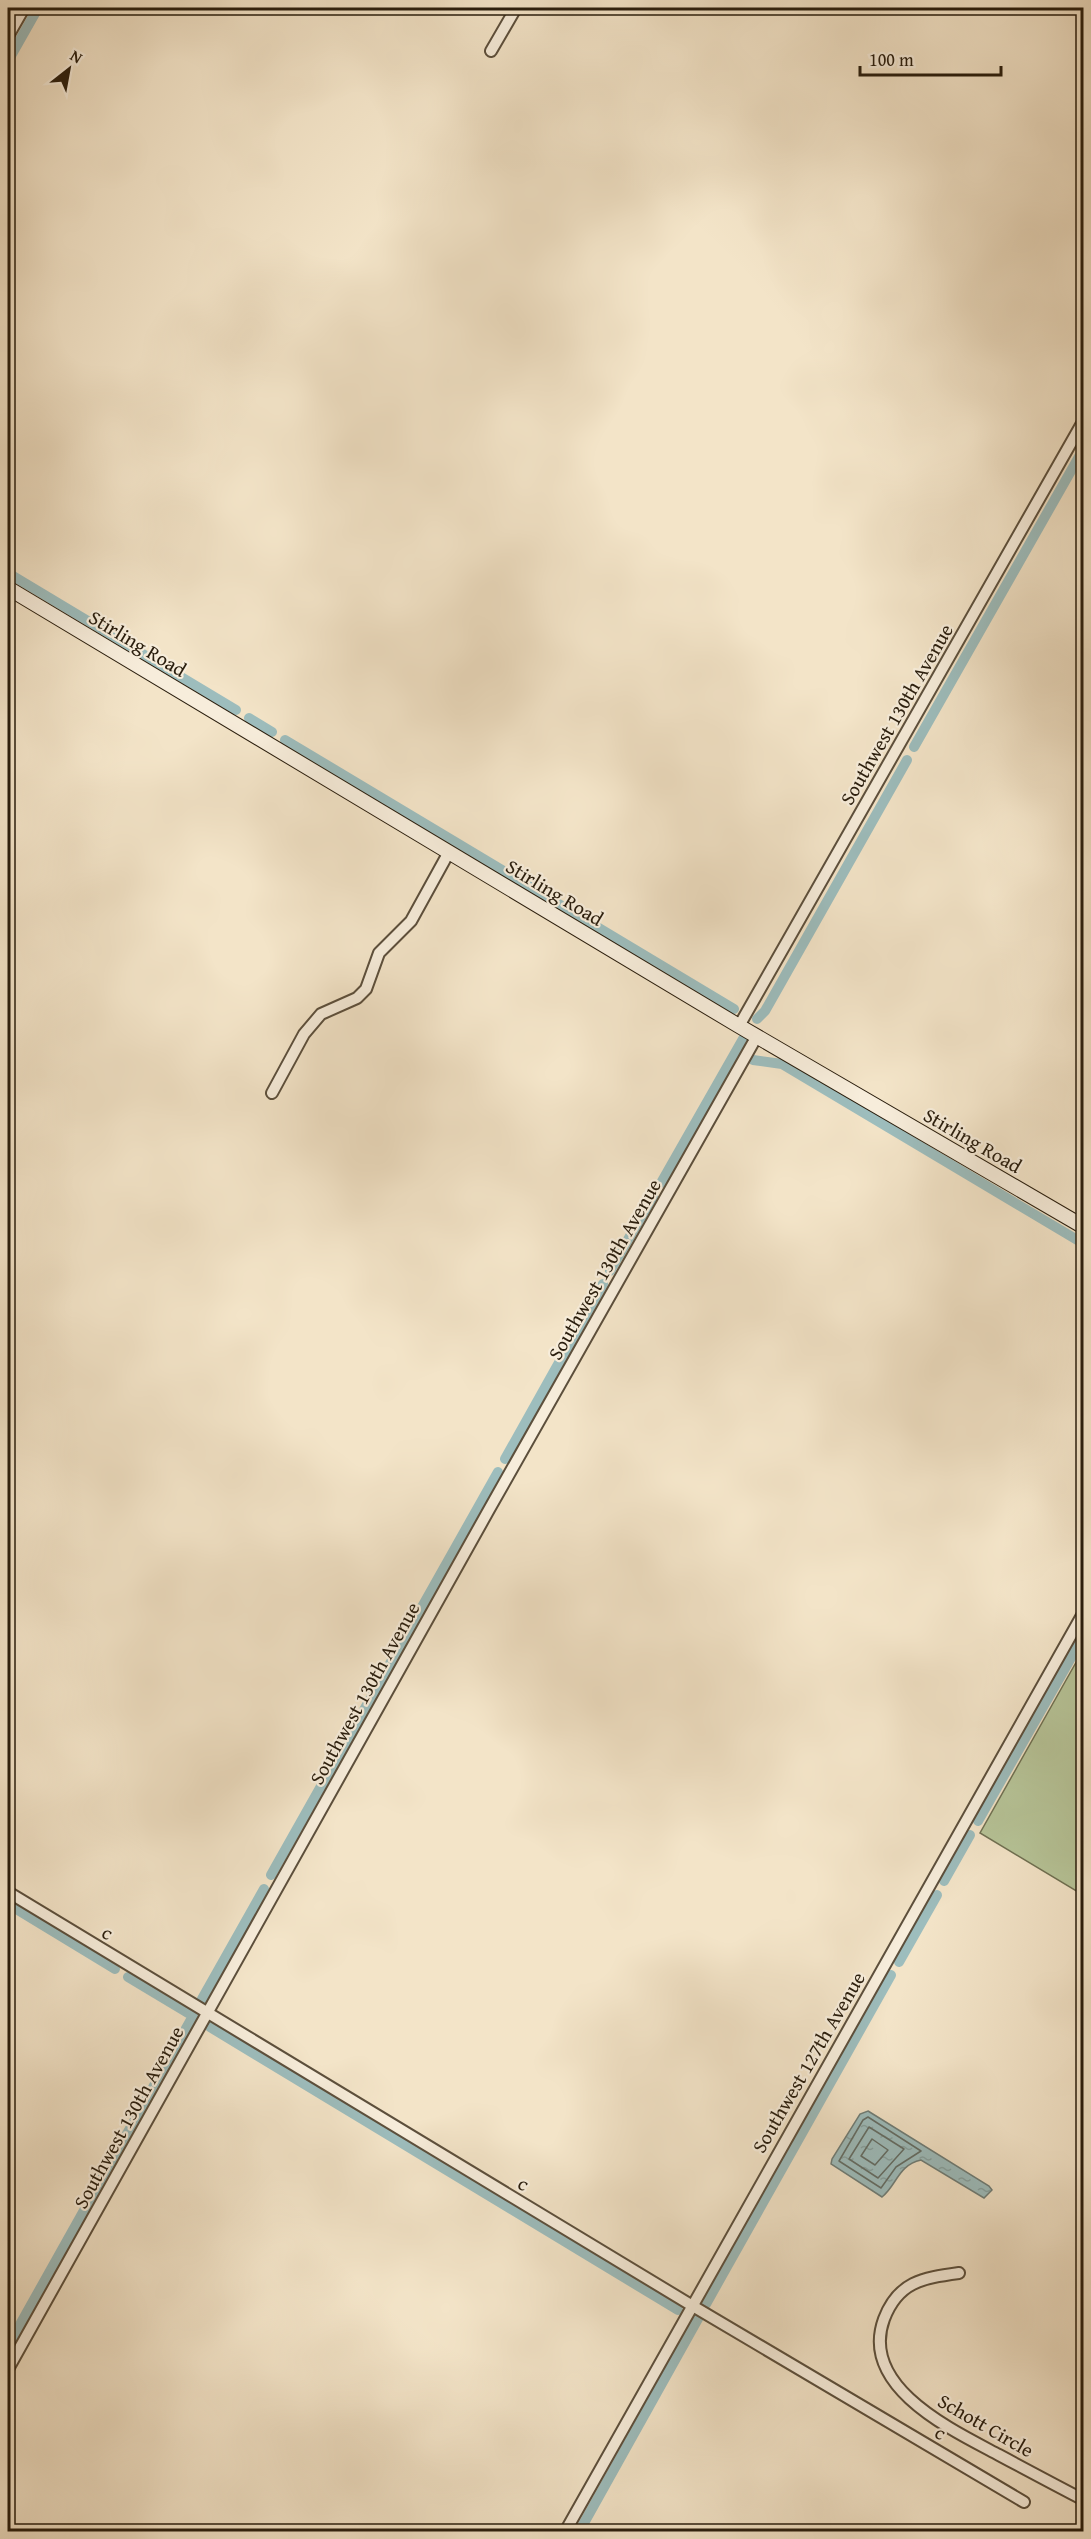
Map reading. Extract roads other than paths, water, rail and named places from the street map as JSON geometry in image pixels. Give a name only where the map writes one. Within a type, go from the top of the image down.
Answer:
[{"type":"street","points":[[8,36],[24,8]]},
{"type":"street","points":[[491,51],[516,8]]},
{"type":"street","name":"Southwest 130th Avenue","points":[[739,1026],[1083,420]]},
{"type":"street","name":"Stirling Road","points":[[8,588],[739,1026],[1083,1227]]},
{"type":"street","points":[[272,1093],[304,1034],[321,1014],[357,999],[366,989],[380,953],[389,940],[411,921],[449,852]]},
{"type":"street","name":"Southwest 130th Avenue","points":[[8,2369],[278,1888],[406,1653],[757,1036]]},
{"type":"street","name":"Southwest 127th Avenue","points":[[565,2532],[1083,1612]]},
{"type":"street","name":"c","points":[[8,1892],[691,2305],[1024,2502]]},
{"type":"street","name":"Schott Circle","points":[[959,2273],[920,2278],[890,2302],[878,2335],[883,2363],[913,2402],[948,2428],[1083,2500]]},
{"type":"water","points":[[868,2111],[992,2190],[984,2198],[921,2160],[907,2166],[882,2197],[831,2164],[860,2114]]},
{"type":"waterway","points":[[8,61],[38,8]]},
{"type":"waterway","points":[[914,747],[1084,448]]},
{"type":"waterway","points":[[8,573],[236,710]]},
{"type":"waterway","points":[[249,718],[272,732]]},
{"type":"waterway","points":[[285,740],[734,1009]]},
{"type":"waterway","points":[[757,1019],[765,1011],[907,760]]},
{"type":"waterway","points":[[661,1183],[743,1039]]},
{"type":"waterway","points":[[753,1060],[782,1064],[1084,1244]]},
{"type":"waterway","points":[[610,1271],[653,1196]]},
{"type":"waterway","points":[[505,1459],[603,1284]]},
{"type":"waterway","points":[[271,1875],[498,1472]]},
{"type":"waterway","points":[[978,1821],[1084,1635]]},
{"type":"waterway","points":[[944,1881],[970,1835]]},
{"type":"waterway","points":[[202,1999],[264,1889]]},
{"type":"waterway","points":[[899,1962],[937,1895]]},
{"type":"waterway","points":[[8,1904],[115,1969]]},
{"type":"waterway","points":[[706,2304],[891,1975]]},
{"type":"waterway","points":[[8,2346],[193,2016],[128,1977]]},
{"type":"waterway","points":[[210,2027],[678,2310]]},
{"type":"waterway","points":[[579,2532],[699,2317]]}]
